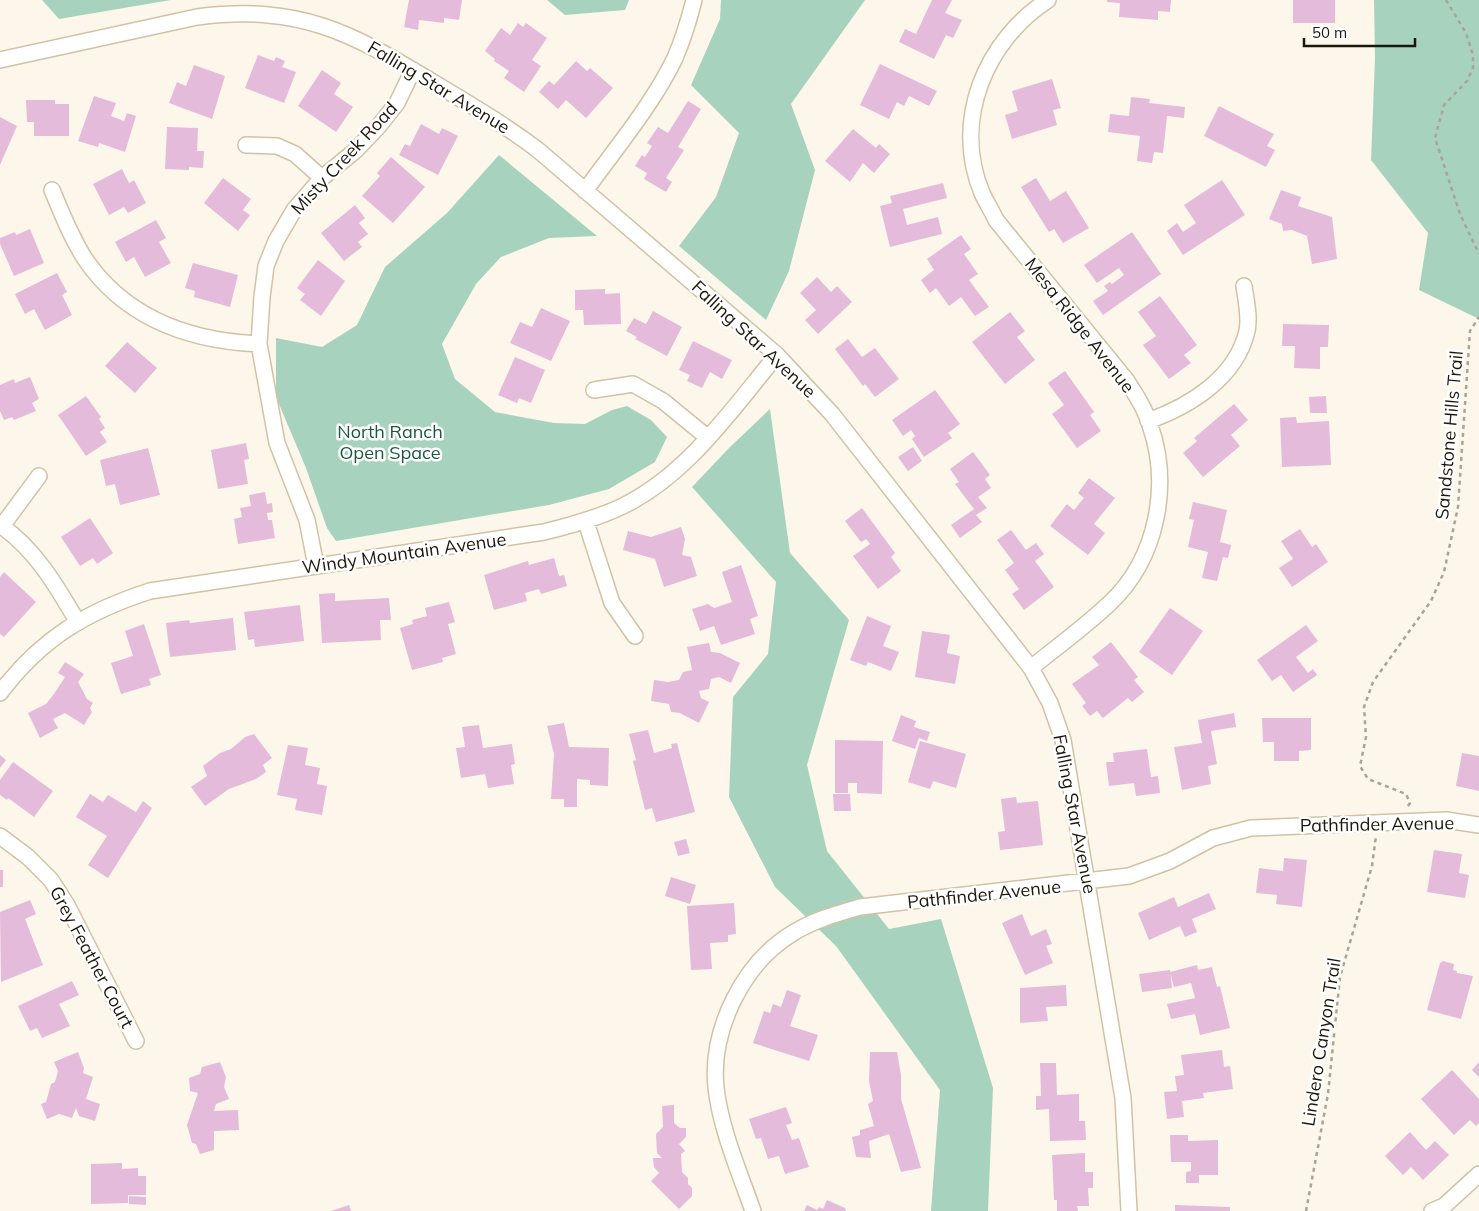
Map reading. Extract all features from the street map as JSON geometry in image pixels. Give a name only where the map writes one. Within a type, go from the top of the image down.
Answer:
[{"type":"street","points":[[585,191],[660,86],[681,43],[694,0]]},
{"type":"street","name":"Mesa Ridge Avenue","points":[[1031,668],[1112,602],[1129,580],[1143,557],[1154,528],[1160,493],[1159,458],[1148,421],[1127,381],[996,220],[982,192],[972,155],[974,102],[983,74],[1010,30],[1031,11],[1048,0]]},
{"type":"street","name":"Falling Star Avenue","points":[[0,60],[197,17],[253,12],[296,18],[333,28],[365,42],[508,128],[585,191],[777,355],[832,414],[1031,668],[1050,703],[1063,740],[1123,1098],[1129,1211]]},
{"type":"street","name":"Misty Creek Road","points":[[316,566],[307,520],[277,443],[259,344],[266,266],[276,241],[294,210],[322,178],[356,150],[378,128],[397,103],[413,70]]},
{"type":"street","points":[[246,145],[277,146],[295,154],[322,178]]},
{"type":"street","points":[[52,190],[68,228],[86,259],[106,283],[130,305],[161,324],[191,335],[225,342],[259,344]]},
{"type":"street","points":[[1148,421],[1172,412],[1195,399],[1216,382],[1233,362],[1246,332],[1248,313],[1244,286]]},
{"type":"street","name":"Windy Mountain Avenue","points":[[0,693],[20,667],[48,641],[77,621],[114,603],[150,591],[544,532],[586,522],[624,505],[654,487],[680,466],[707,438],[777,355]]},
{"type":"street","points":[[594,390],[632,384],[663,401],[707,438]]},
{"type":"street","points":[[40,476],[1,525],[40,562],[77,621]]},
{"type":"street","points":[[586,522],[612,603],[635,636]]},
{"type":"street","name":"Pathfinder Avenue","points":[[753,1211],[718,1105],[716,1062],[724,1020],[742,984],[763,957],[792,933],[823,917],[860,908],[1088,882],[1148,871],[1213,838],[1251,828],[1446,820],[1479,825]]},
{"type":"street","name":"Grey Feather Court","points":[[0,836],[28,857],[51,880],[66,905],[136,1041]]},
{"type":"street","points":[[1432,1211],[1444,1206],[1479,1174]]},
{"type":"path","points":[[1446,0],[1466,34],[1473,55],[1473,68],[1467,81],[1444,105],[1435,138],[1460,214],[1479,254]]},
{"type":"path","name":"Sandstone Hills Trail","points":[[1406,810],[1410,803],[1406,794],[1368,778],[1360,766],[1366,737],[1364,707],[1373,682],[1431,601],[1444,572],[1458,507],[1470,331],[1479,317]]},
{"type":"path","name":"Lindero Canyon Trail","points":[[1306,1211],[1328,1094],[1340,977],[1372,866],[1376,836],[1385,822]]},
{"type":"green space","points":[[42,0],[171,0],[59,19]]},
{"type":"green space","points":[[547,0],[629,0],[625,10],[565,15]]},
{"type":"green space","points":[[721,0],[865,0],[791,104],[815,170],[789,271],[766,320],[679,246],[716,197],[739,133],[691,85],[720,19]]},
{"type":"green space","points":[[1374,0],[1479,0],[1479,319],[1419,290],[1428,233],[1371,160],[1375,58]]},
{"type":"green space","name":"North Ranch Open Space","points":[[499,155],[597,236],[549,238],[501,257],[476,284],[442,344],[455,379],[495,412],[554,423],[585,424],[612,410],[627,406],[651,420],[667,437],[655,462],[609,489],[549,505],[336,541],[327,528],[306,468],[276,397],[276,338],[322,347],[357,325],[385,267],[447,213]]},
{"type":"green space","points":[[770,409],[790,553],[849,620],[807,765],[827,851],[889,929],[941,919],[993,1088],[988,1211],[931,1211],[940,1090],[836,946],[775,887],[729,797],[733,697],[768,654],[776,582],[692,487]]},
{"type":"building","points":[[409,0],[462,0],[459,20],[444,18],[444,23],[419,20],[418,30],[404,27]]},
{"type":"building","points":[[932,0],[952,0],[945,13],[962,20],[953,38],[946,35],[934,59],[899,42],[905,29],[916,34]]},
{"type":"building","points":[[1107,0],[1171,0],[1170,12],[1158,11],[1158,20],[1119,17],[1120,3],[1107,2]]},
{"type":"building","points":[[1293,0],[1335,0],[1335,23],[1293,23]]},
{"type":"building","points":[[518,23],[523,27],[526,23],[547,38],[532,60],[541,66],[524,92],[504,78],[509,71],[494,61],[495,59],[485,51],[501,28],[510,35]]},
{"type":"building","points":[[258,55],[274,61],[276,57],[285,61],[282,67],[296,72],[284,103],[245,88]]},
{"type":"building","points":[[576,61],[587,71],[590,68],[613,88],[586,118],[566,100],[558,109],[539,92],[549,81],[554,85]]},
{"type":"building","points":[[880,64],[937,91],[929,106],[909,96],[904,106],[897,102],[889,119],[860,105]]},
{"type":"building","points":[[194,65],[225,76],[212,119],[169,103],[177,82],[186,86]]},
{"type":"building","points":[[322,70],[341,83],[334,94],[353,107],[336,132],[298,106]]},
{"type":"building","points":[[1052,79],[1061,108],[1053,110],[1057,125],[1012,139],[1005,115],[1018,111],[1012,91]]},
{"type":"building","points":[[94,96],[116,103],[111,116],[124,121],[127,113],[136,116],[125,152],[99,143],[98,147],[78,141]]},
{"type":"building","points":[[1131,97],[1150,99],[1149,103],[1185,107],[1184,118],[1167,116],[1163,153],[1154,152],[1152,163],[1137,161],[1140,136],[1108,132],[1110,114],[1129,116]]},
{"type":"building","points":[[26,100],[55,100],[55,104],[69,104],[69,136],[34,136],[34,122],[27,122]]},
{"type":"building","points":[[688,101],[701,109],[678,147],[684,150],[666,178],[672,182],[666,192],[644,179],[647,173],[635,166],[642,155],[645,157],[652,146],[647,143],[658,127],[668,133]]},
{"type":"building","points":[[1219,106],[1274,134],[1267,146],[1275,150],[1266,167],[1204,136]]},
{"type":"building","points":[[0,117],[17,126],[0,165]]},
{"type":"building","points":[[421,124],[439,134],[442,128],[458,136],[438,175],[399,155],[405,144],[410,146]]},
{"type":"building","points":[[167,127],[198,128],[197,151],[204,151],[203,168],[189,167],[189,170],[165,169]]},
{"type":"building","points":[[853,129],[876,148],[879,144],[890,154],[874,173],[863,163],[850,182],[825,161]]},
{"type":"building","points":[[391,157],[425,187],[393,223],[362,196],[380,176],[377,173]]},
{"type":"building","points":[[122,169],[129,183],[134,180],[146,203],[128,213],[124,207],[109,215],[93,184]]},
{"type":"building","points":[[223,178],[251,199],[243,210],[250,215],[238,231],[204,203]]},
{"type":"building","points":[[1036,178],[1050,201],[1066,191],[1089,228],[1063,243],[1054,229],[1049,232],[1021,187]]},
{"type":"building","points":[[1222,180],[1245,215],[1183,255],[1167,231],[1177,223],[1183,232],[1196,223],[1184,205]]},
{"type":"building","points":[[943,183],[947,198],[903,209],[907,225],[938,217],[942,234],[890,247],[880,206],[892,203],[890,196]]},
{"type":"building","points":[[1281,190],[1301,197],[1298,206],[1332,217],[1337,259],[1312,264],[1307,236],[1292,230],[1283,231],[1282,224],[1269,219]]},
{"type":"building","points":[[355,205],[365,218],[359,223],[368,234],[358,242],[362,247],[344,261],[321,233]]},
{"type":"building","points":[[156,220],[166,238],[159,242],[171,263],[145,277],[134,257],[126,262],[115,242]]},
{"type":"building","points":[[30,229],[44,263],[14,276],[0,244],[0,238],[15,232],[16,235]]},
{"type":"building","points":[[1132,232],[1161,274],[1103,315],[1093,301],[1108,291],[1104,286],[1110,282],[1112,284],[1124,275],[1119,268],[1097,283],[1084,265]]},
{"type":"building","points":[[961,235],[971,249],[964,254],[978,274],[969,280],[989,307],[975,316],[961,297],[949,306],[936,288],[930,293],[921,280],[934,270],[927,259]]},
{"type":"building","points":[[318,260],[345,281],[321,316],[300,300],[305,294],[297,288]]},
{"type":"building","points":[[193,263],[238,275],[230,307],[194,297],[195,291],[185,288]]},
{"type":"building","points":[[57,273],[67,292],[62,295],[72,315],[45,330],[34,309],[25,314],[15,294]]},
{"type":"building","points":[[817,277],[831,292],[837,286],[852,302],[818,334],[805,320],[816,310],[800,293]]},
{"type":"building","points":[[605,289],[605,294],[620,293],[621,324],[584,325],[583,310],[575,310],[575,290]]},
{"type":"building","points":[[1160,296],[1197,345],[1184,355],[1191,363],[1169,379],[1143,345],[1156,336],[1138,312]]},
{"type":"building","points":[[541,308],[570,321],[551,361],[510,343],[520,322],[532,327]]},
{"type":"building","points":[[653,311],[682,327],[667,356],[635,339],[637,337],[626,331],[634,318],[646,324]]},
{"type":"building","points":[[1010,312],[1025,331],[1017,337],[1035,360],[1005,384],[972,342]]},
{"type":"building","points":[[1283,324],[1329,325],[1328,347],[1320,347],[1320,369],[1294,368],[1295,346],[1282,346]]},
{"type":"building","points":[[848,339],[862,357],[875,348],[899,379],[875,397],[865,384],[863,386],[835,349]]},
{"type":"building","points":[[693,341],[732,360],[722,379],[710,372],[702,388],[687,381],[690,375],[679,370]]},
{"type":"building","points":[[127,342],[157,368],[135,393],[105,366]]},
{"type":"building","points":[[515,357],[545,370],[531,403],[519,398],[517,403],[498,395]]},
{"type":"building","points":[[1065,371],[1094,412],[1090,415],[1101,431],[1077,448],[1052,414],[1064,405],[1048,383]]},
{"type":"building","points":[[30,377],[39,399],[32,403],[36,411],[14,420],[12,417],[4,420],[0,411],[0,385],[14,379],[15,383]]},
{"type":"building","points":[[935,390],[960,424],[948,433],[952,438],[924,457],[912,439],[915,436],[911,430],[903,436],[892,420]]},
{"type":"building","points":[[86,396],[101,417],[99,419],[105,428],[100,432],[107,442],[86,456],[58,415]]},
{"type":"building","points":[[1326,396],[1327,413],[1310,413],[1309,397]]},
{"type":"building","points":[[1234,404],[1248,420],[1231,435],[1240,446],[1203,477],[1183,453],[1197,441],[1194,438]]},
{"type":"building","points":[[1296,417],[1297,423],[1329,421],[1331,465],[1282,467],[1280,418]]},
{"type":"building","points":[[246,443],[249,459],[244,460],[248,484],[218,489],[211,450]]},
{"type":"building","points":[[913,447],[922,461],[908,471],[898,457]]},
{"type":"building","points":[[148,448],[160,495],[120,505],[115,484],[106,486],[100,460]]},
{"type":"building","points":[[973,452],[990,475],[985,479],[991,488],[978,497],[987,508],[976,515],[982,522],[960,538],[951,525],[974,509],[955,484],[959,482],[950,469]]},
{"type":"building","points":[[1089,478],[1115,498],[1094,524],[1105,533],[1088,555],[1050,526],[1067,504],[1074,510],[1084,498],[1078,493]]},
{"type":"building","points":[[265,492],[267,504],[272,503],[273,512],[267,513],[268,520],[272,520],[275,538],[238,544],[234,519],[242,517],[240,508],[251,506],[249,495]]},
{"type":"building","points":[[1193,502],[1227,510],[1220,542],[1231,545],[1228,558],[1223,557],[1217,581],[1202,578],[1208,552],[1188,547],[1194,520],[1189,519]]},
{"type":"building","points":[[862,508],[895,553],[891,557],[901,571],[878,589],[853,556],[870,544],[866,539],[861,542],[845,521]]},
{"type":"building","points":[[90,518],[113,553],[97,564],[93,558],[80,566],[61,537]]},
{"type":"building","points":[[681,527],[685,539],[682,555],[691,557],[697,576],[664,587],[655,559],[623,550],[628,531],[651,537]]},
{"type":"building","points":[[1300,529],[1312,547],[1316,544],[1328,562],[1292,587],[1279,568],[1293,559],[1281,541]]},
{"type":"building","points":[[1011,530],[1026,550],[1036,543],[1044,554],[1035,561],[1054,587],[1024,610],[1012,594],[1019,589],[1005,570],[1014,563],[997,540]]},
{"type":"building","points":[[554,558],[559,576],[564,575],[567,586],[541,594],[539,589],[525,593],[527,601],[494,610],[484,575],[528,561],[529,565]]},
{"type":"building","points":[[741,565],[758,616],[750,619],[755,634],[721,645],[714,626],[700,631],[692,609],[708,604],[714,608],[732,602],[722,572]]},
{"type":"building","points":[[4,572],[36,602],[4,637],[0,634],[0,577]]},
{"type":"building","points":[[335,593],[335,601],[389,598],[391,620],[380,620],[381,640],[322,643],[319,594]]},
{"type":"building","points":[[449,602],[455,622],[448,624],[456,654],[442,658],[443,662],[412,670],[400,628],[413,624],[412,620],[427,616],[425,608]]},
{"type":"building","points":[[300,605],[304,641],[255,647],[254,639],[248,640],[244,612]]},
{"type":"building","points":[[1170,608],[1203,631],[1172,675],[1139,652]]},
{"type":"building","points":[[867,616],[891,626],[883,646],[899,652],[891,671],[868,662],[866,666],[850,660]]},
{"type":"building","points":[[233,618],[236,650],[170,657],[166,623],[189,620],[190,623]]},
{"type":"building","points":[[144,624],[161,675],[149,679],[151,685],[121,694],[111,663],[133,656],[125,631]]},
{"type":"building","points":[[1306,625],[1318,641],[1296,657],[1308,673],[1313,669],[1317,675],[1293,692],[1281,675],[1272,681],[1257,660]]},
{"type":"building","points":[[922,631],[950,635],[947,653],[960,656],[955,684],[915,677]]},
{"type":"building","points":[[1111,642],[1138,677],[1134,680],[1144,692],[1132,702],[1128,698],[1103,718],[1097,711],[1090,716],[1082,706],[1086,703],[1072,684],[1099,665],[1092,657]]},
{"type":"building","points":[[709,643],[711,652],[720,653],[740,663],[731,683],[719,677],[711,679],[709,689],[699,691],[701,698],[709,702],[699,723],[680,713],[671,712],[669,704],[651,701],[654,680],[668,682],[679,680],[683,672],[692,670],[687,647]]},
{"type":"building","points":[[65,662],[84,674],[78,682],[87,699],[93,703],[90,708],[92,712],[84,725],[65,713],[53,719],[58,728],[40,738],[28,713],[46,704],[54,694],[65,677],[58,673]]},
{"type":"building","points":[[1234,713],[1236,727],[1211,731],[1217,764],[1208,766],[1211,784],[1182,790],[1174,747],[1202,743],[1198,720]]},
{"type":"building","points":[[901,715],[916,721],[914,727],[930,732],[927,741],[919,738],[915,749],[892,741]]},
{"type":"building","points":[[1262,718],[1311,718],[1311,750],[1299,751],[1299,761],[1274,761],[1274,742],[1263,742]]},
{"type":"building","points":[[564,723],[569,747],[609,748],[608,786],[590,785],[590,780],[577,779],[577,807],[564,807],[564,799],[551,799],[554,754],[547,726]]},
{"type":"building","points":[[479,725],[483,748],[512,744],[515,764],[511,765],[514,784],[488,788],[485,774],[461,778],[456,748],[465,747],[462,727]]},
{"type":"building","points":[[648,730],[654,753],[672,748],[671,744],[677,743],[695,812],[656,822],[652,808],[645,810],[633,761],[636,760],[629,734]]},
{"type":"building","points":[[254,734],[272,758],[263,765],[266,772],[256,779],[229,789],[205,806],[191,787],[207,776],[203,766],[220,753],[231,749],[245,737]]},
{"type":"building","points":[[835,740],[883,741],[882,794],[857,793],[857,783],[848,783],[848,793],[835,793]]},
{"type":"building","points":[[920,741],[966,754],[956,788],[933,781],[930,789],[908,782]]},
{"type":"building","points":[[288,745],[308,748],[305,765],[320,768],[317,784],[327,786],[322,815],[295,810],[297,799],[277,795]]},
{"type":"building","points":[[1147,749],[1151,777],[1158,776],[1160,793],[1136,796],[1134,783],[1109,786],[1106,762],[1114,762],[1113,753]]},
{"type":"building","points":[[1462,753],[1479,756],[1479,791],[1456,786]]},
{"type":"building","points":[[0,755],[6,760],[0,768]]},
{"type":"building","points":[[13,762],[53,791],[34,817],[8,798],[7,800],[0,795],[0,780]]},
{"type":"building","points":[[90,794],[103,802],[108,795],[136,812],[143,801],[152,808],[108,878],[88,865],[107,836],[76,817]]},
{"type":"building","points":[[833,794],[850,794],[851,811],[834,811]]},
{"type":"building","points":[[1016,797],[1017,803],[1038,801],[1043,845],[1000,850],[998,832],[1005,831],[1001,799]]},
{"type":"building","points":[[686,839],[690,853],[678,856],[674,842]]},
{"type":"building","points":[[1434,850],[1462,854],[1459,873],[1469,875],[1465,898],[1427,892]]},
{"type":"building","points":[[1284,858],[1307,860],[1302,907],[1276,904],[1277,895],[1256,893],[1259,868],[1283,871]]},
{"type":"building","points":[[0,870],[3,870],[3,887],[0,887]]},
{"type":"building","points":[[671,877],[696,885],[690,904],[665,896]]},
{"type":"building","points":[[1209,893],[1216,909],[1192,919],[1197,932],[1185,937],[1180,926],[1149,940],[1138,913],[1174,897],[1178,907]]},
{"type":"building","points":[[30,900],[36,914],[25,919],[43,965],[1,982],[0,912]]},
{"type":"building","points":[[734,903],[736,934],[728,935],[728,942],[710,943],[712,969],[691,970],[687,906]]},
{"type":"building","points":[[1022,914],[1031,936],[1046,929],[1052,944],[1046,946],[1053,963],[1025,975],[1002,923]]},
{"type":"building","points":[[1443,961],[1454,964],[1453,970],[1457,971],[1457,973],[1473,976],[1461,1019],[1427,1010],[1440,963]]},
{"type":"building","points":[[1197,965],[1198,970],[1212,967],[1217,987],[1220,986],[1230,1028],[1200,1035],[1195,1014],[1171,1019],[1167,1004],[1195,998],[1191,983],[1174,987],[1170,972]]},
{"type":"building","points":[[1170,970],[1172,988],[1142,992],[1139,974]]},
{"type":"building","points":[[72,981],[79,995],[59,1004],[70,1026],[42,1038],[37,1028],[30,1031],[18,1006]]},
{"type":"building","points":[[1066,985],[1067,1006],[1046,1007],[1048,1021],[1020,1023],[1020,988]]},
{"type":"building","points":[[787,990],[801,995],[790,1026],[818,1035],[809,1061],[753,1043],[764,1011],[770,1013],[773,1004],[781,1007]]},
{"type":"building","points":[[1222,1050],[1224,1067],[1230,1066],[1233,1089],[1203,1093],[1204,1098],[1182,1101],[1184,1117],[1167,1119],[1164,1092],[1177,1091],[1175,1076],[1184,1075],[1181,1055]]},
{"type":"building","points":[[78,1052],[84,1068],[83,1073],[93,1077],[86,1099],[100,1104],[95,1121],[79,1116],[76,1108],[72,1118],[59,1114],[47,1119],[41,1104],[46,1102],[51,1084],[55,1082],[58,1071],[54,1062]]},
{"type":"building","points":[[870,1052],[897,1052],[901,1075],[901,1099],[921,1168],[901,1172],[889,1134],[869,1141],[871,1158],[856,1157],[852,1137],[860,1135],[860,1130],[874,1126],[868,1104],[873,1101],[869,1081]]},
{"type":"building","points":[[220,1062],[226,1077],[224,1087],[229,1099],[216,1104],[214,1111],[238,1110],[239,1130],[214,1131],[214,1150],[200,1154],[196,1144],[192,1143],[187,1125],[198,1093],[190,1091],[189,1078],[200,1074],[202,1067]]},
{"type":"building","points":[[1479,1062],[1479,1077],[1472,1070]]},
{"type":"building","points":[[1040,1063],[1056,1063],[1057,1095],[1079,1094],[1079,1121],[1085,1121],[1086,1140],[1050,1141],[1049,1109],[1036,1110],[1036,1096],[1041,1096]]},
{"type":"building","points":[[1452,1070],[1479,1099],[1479,1123],[1476,1126],[1470,1120],[1454,1135],[1421,1099]]},
{"type":"building","points":[[674,1105],[674,1123],[680,1128],[686,1128],[686,1137],[679,1144],[685,1151],[681,1154],[682,1172],[688,1178],[688,1184],[692,1188],[692,1196],[679,1209],[651,1181],[659,1173],[654,1167],[653,1158],[662,1158],[657,1153],[656,1134],[663,1127],[662,1106]]},
{"type":"building","points":[[786,1107],[792,1123],[786,1125],[792,1140],[799,1138],[809,1167],[785,1174],[779,1156],[768,1159],[761,1138],[756,1139],[749,1119]]},
{"type":"building","points":[[1410,1132],[1426,1150],[1435,1141],[1449,1155],[1423,1180],[1411,1167],[1403,1175],[1385,1156]]},
{"type":"building","points":[[1170,1135],[1188,1135],[1188,1141],[1218,1140],[1218,1175],[1199,1175],[1199,1183],[1186,1183],[1186,1172],[1191,1171],[1191,1162],[1171,1162]]},
{"type":"building","points":[[1085,1153],[1085,1172],[1093,1172],[1093,1188],[1088,1188],[1089,1206],[1077,1206],[1078,1211],[1057,1211],[1057,1200],[1054,1200],[1052,1155]]},
{"type":"building","points":[[122,1163],[122,1169],[138,1168],[138,1176],[146,1176],[146,1195],[128,1195],[128,1203],[91,1204],[91,1164]]},
{"type":"building","points":[[129,1196],[146,1197],[146,1205],[129,1204]]},
{"type":"building","points":[[827,1200],[845,1208],[846,1211],[804,1211],[807,1205],[817,1210],[819,1207],[823,1209]]},
{"type":"building","points":[[349,1205],[351,1211],[331,1211]]},
{"type":"building","points":[[1175,1205],[1230,1207],[1230,1211],[1175,1211]]}]
